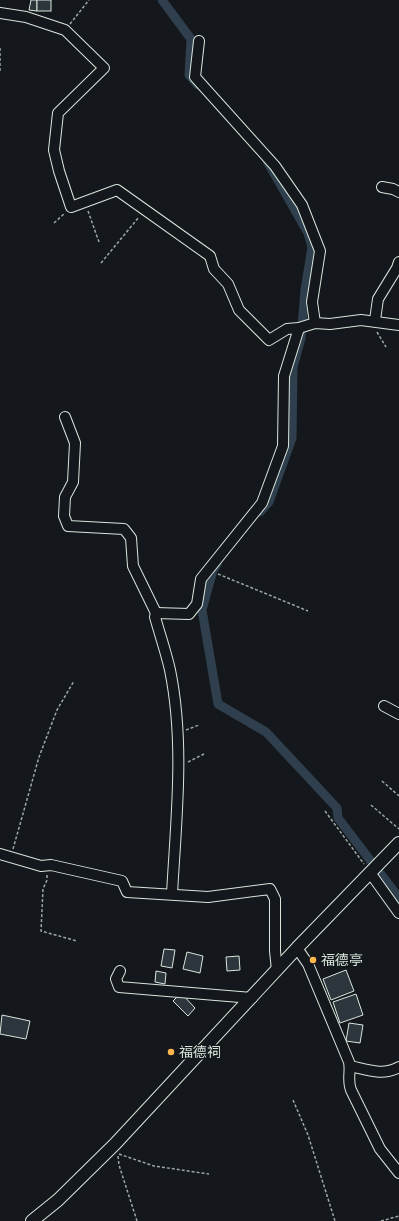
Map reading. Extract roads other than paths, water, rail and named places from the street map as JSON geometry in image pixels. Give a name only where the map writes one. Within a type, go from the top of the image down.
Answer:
[{"type":"main road","points":[[32,1221],[58,1200],[115,1144],[297,948],[371,874],[399,843]]},
{"type":"street","points":[[0,13],[26,18],[65,30],[104,68],[58,113],[54,150],[59,171],[71,206],[117,190],[210,256],[214,269],[228,284],[239,310],[269,340],[286,329],[299,328],[315,323],[330,324],[361,320],[375,320],[399,325]]},
{"type":"street","points":[[199,41],[195,77],[275,166],[302,206],[320,251],[312,302],[315,323]]},
{"type":"street","points":[[382,187],[399,192]]},
{"type":"street","points":[[375,320],[378,299],[397,268],[399,262]]},
{"type":"street","points":[[156,613],[189,614],[197,604],[201,579],[262,503],[283,446],[284,376],[299,328]]},
{"type":"street","points":[[65,417],[75,443],[74,482],[65,498],[64,516],[68,526],[124,529],[131,538],[133,566],[156,613],[155,617],[170,670],[177,734],[178,764],[172,894]]},
{"type":"street","points":[[384,706],[399,714]]},
{"type":"street","points":[[0,854],[41,866],[51,865],[122,881],[127,892],[208,897],[270,889],[275,900],[275,951],[278,970]]},
{"type":"street","points":[[371,874],[399,913]]},
{"type":"street","points":[[297,948],[308,964],[350,1066],[348,1082],[351,1090],[380,1149],[399,1173]]},
{"type":"street","points":[[120,971],[116,979],[119,987],[252,998]]},
{"type":"street","points":[[350,1066],[389,1072],[399,1066]]},
{"type":"waterway","points":[[162,0],[191,39],[189,75],[198,85]]},
{"type":"waterway","points":[[260,512],[269,502],[292,438],[293,367],[301,338],[305,290],[312,247],[308,233],[267,161]]},
{"type":"waterway","points":[[217,564],[213,570],[202,610],[218,704],[266,732],[337,808],[338,818],[399,898]]},
{"type":"place","name":"福德亭","points":[[313,960]]},
{"type":"place","name":"福德祠","points":[[171,1052]]}]
